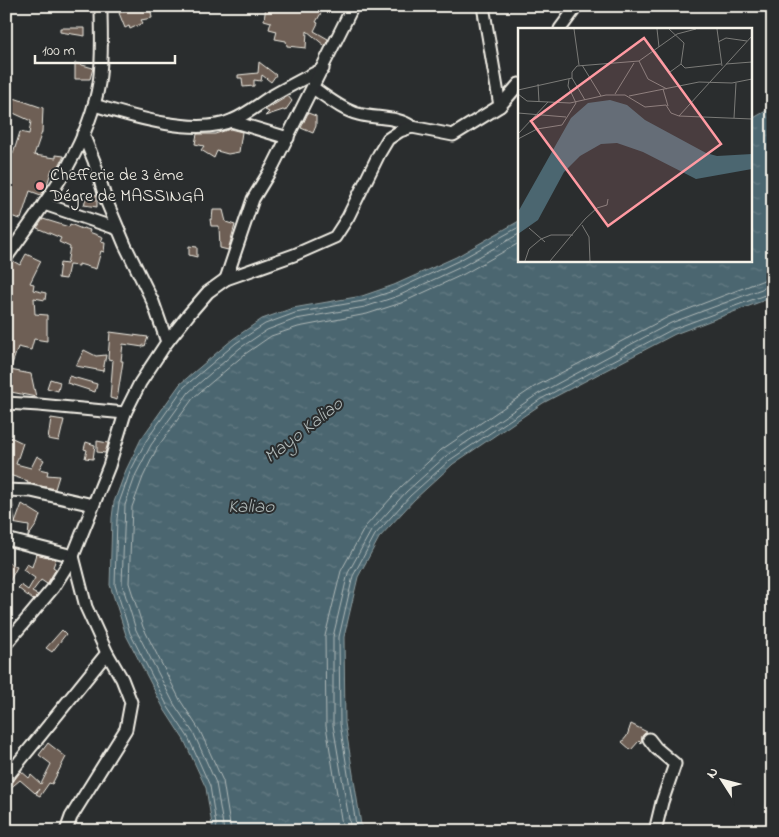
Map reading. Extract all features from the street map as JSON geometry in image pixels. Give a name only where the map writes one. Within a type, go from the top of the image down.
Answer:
[{"type":"street","points":[[6,258],[66,171],[94,105],[102,55],[100,6]]},
{"type":"street","points":[[226,279],[253,199],[273,166],[314,88],[353,6]]},
{"type":"street","points":[[483,6],[500,106]]},
{"type":"street","points":[[561,28],[577,6]]},
{"type":"street","points":[[94,105],[138,119],[182,125],[207,126],[231,121],[323,69]]},
{"type":"street","points":[[314,88],[358,114],[396,120],[412,127],[453,135],[500,106],[518,85]]},
{"type":"street","points":[[231,121],[288,138]]},
{"type":"street","points":[[6,644],[53,588],[73,556],[109,466],[125,413],[140,383],[167,342],[208,292],[226,279],[294,256],[334,237],[348,217],[379,154],[388,140],[400,131],[412,127]]},
{"type":"street","points":[[83,134],[106,200],[154,302],[167,342]]},
{"type":"street","points":[[44,204],[118,229]]},
{"type":"street","points":[[6,404],[125,413]]},
{"type":"street","points":[[6,490],[31,491],[92,505]]},
{"type":"street","points":[[6,539],[73,556]]},
{"type":"street","points":[[66,831],[71,817],[126,728],[131,702],[129,693],[107,653],[86,607],[73,556]]},
{"type":"street","points":[[6,778],[107,653]]},
{"type":"street","points":[[649,739],[656,748],[675,764],[662,802],[655,831]]},
{"type":"water","name":"Kaliao","points":[[773,107],[773,297],[675,334],[543,403],[453,464],[414,500],[379,538],[358,577],[344,637],[345,723],[362,831],[213,831],[206,788],[184,740],[164,709],[126,635],[110,585],[114,502],[126,470],[141,439],[180,384],[233,339],[262,319],[293,308],[362,296],[394,285],[456,257],[518,222],[518,261],[752,261],[752,119]]},
{"type":"building","points":[[134,6],[150,6],[152,18],[141,20],[143,23],[130,29],[129,26],[125,28],[119,13]]},
{"type":"building","points":[[266,6],[301,6],[305,9],[307,6],[325,6],[316,22],[318,23],[314,31],[328,39],[325,46],[307,31],[306,48],[287,46],[286,41],[275,39],[277,31],[269,29],[271,22],[264,20]]},
{"type":"building","points":[[60,28],[85,28],[85,36],[60,32]]},
{"type":"building","points":[[259,62],[276,75],[271,82],[262,75],[261,81],[254,80],[254,86],[243,87],[242,78],[238,78],[238,75],[258,73]]},
{"type":"building","points":[[75,63],[93,68],[90,79],[75,79]]},
{"type":"building","points":[[288,96],[292,101],[285,111],[265,116],[269,112],[265,110]]},
{"type":"building","points":[[14,98],[43,108],[42,132],[34,155],[56,158],[56,155],[64,156],[57,170],[52,169],[46,188],[41,195],[30,191],[21,219],[6,215],[6,158],[8,159],[10,153],[13,154],[20,132],[29,134],[31,121],[9,111]]},
{"type":"building","points":[[308,113],[316,116],[316,126],[313,133],[301,128]]},
{"type":"building","points":[[230,129],[242,132],[239,152],[228,154],[217,151],[214,158],[201,150],[204,146],[195,144],[197,134],[215,134]]},
{"type":"building","points":[[87,194],[97,195],[97,207],[84,205]]},
{"type":"building","points":[[213,210],[223,210],[226,222],[235,225],[228,250],[220,248],[219,226],[211,226],[210,219],[212,219]]},
{"type":"building","points":[[43,219],[69,227],[70,224],[90,230],[89,232],[103,237],[101,242],[105,243],[104,252],[101,251],[96,269],[79,264],[79,266],[69,265],[66,279],[58,278],[60,263],[67,264],[70,247],[59,242],[61,238],[37,228]]},
{"type":"building","points":[[189,246],[197,247],[197,257],[189,255]]},
{"type":"building","points":[[26,254],[41,261],[30,283],[34,284],[33,290],[46,293],[45,300],[34,298],[35,314],[47,315],[47,341],[34,339],[31,350],[18,347],[10,370],[31,374],[36,397],[6,391],[6,300],[11,286],[6,284],[6,265],[13,261],[20,265]]},
{"type":"building","points":[[110,332],[148,337],[143,347],[123,344],[121,361],[123,361],[117,400],[110,398],[113,360],[108,359]]},
{"type":"building","points":[[84,350],[96,356],[106,355],[103,371],[76,366]]},
{"type":"building","points":[[69,376],[97,384],[95,392],[67,383]]},
{"type":"building","points":[[50,379],[60,382],[58,391],[47,388]]},
{"type":"building","points":[[51,418],[64,420],[59,441],[48,439]]},
{"type":"building","points":[[6,435],[23,443],[16,464],[31,468],[37,456],[44,460],[39,469],[48,471],[47,475],[59,476],[55,489],[27,483],[28,481],[6,474]]},
{"type":"building","points":[[97,441],[108,443],[105,453],[97,452]]},
{"type":"building","points":[[86,442],[95,445],[93,459],[85,458],[87,450],[84,449]]},
{"type":"building","points":[[12,499],[15,523],[22,504],[40,515],[37,524],[28,537],[29,526],[6,522]]},
{"type":"building","points":[[36,554],[56,559],[53,567],[56,569],[47,584],[41,580],[32,592],[38,595],[33,600],[18,588],[21,585],[28,590],[35,578],[23,570],[27,564],[32,567]]},
{"type":"building","points":[[6,562],[17,567],[6,588]]},
{"type":"building","points":[[62,630],[66,634],[52,652],[46,648]]},
{"type":"building","points":[[631,724],[647,732],[642,736],[641,743],[639,741],[631,750],[622,742],[627,736]]},
{"type":"building","points":[[48,743],[66,757],[52,784],[49,783],[40,796],[36,794],[39,789],[35,793],[20,780],[8,790],[6,785],[12,783],[21,771],[29,778],[31,775],[41,784],[51,764],[39,755]]},
{"type":"place","name":"Chefferie de 3 ème Dégre de MASSINGA","points":[[40,186]]},
{"type":"water label","name":"Mayo Kaliao","points":[[304,431]]}]
